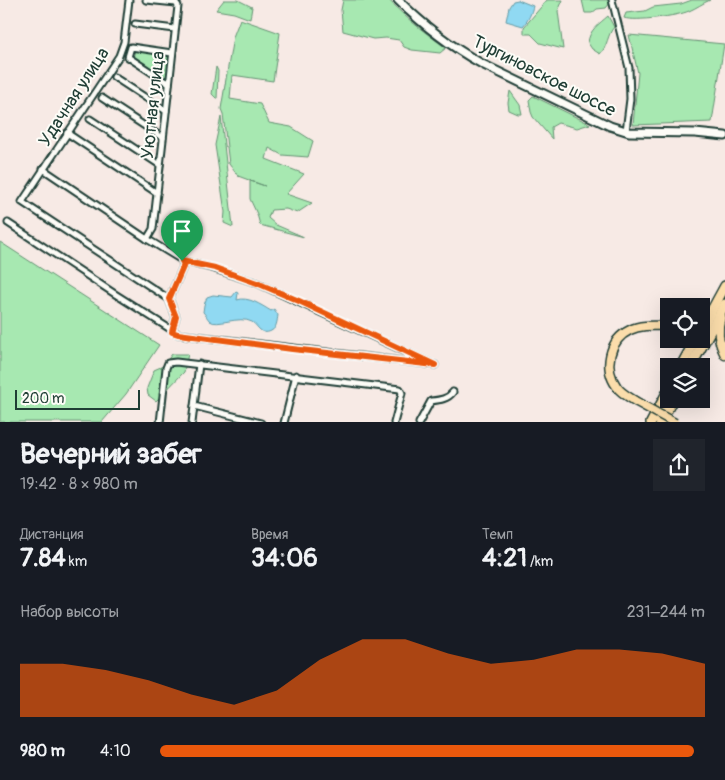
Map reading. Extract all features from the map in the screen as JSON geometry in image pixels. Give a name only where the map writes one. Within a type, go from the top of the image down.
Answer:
[{"type":"highway","points":[[695,358],[722,302],[725,286]]},
{"type":"highway","points":[[710,318],[722,302]]},
{"type":"highway","points":[[650,422],[660,405]]},
{"type":"highway","points":[[660,422],[668,408]]},
{"type":"main road","name":"Тургиновское шоссе","points":[[398,0],[434,33],[474,60],[610,126],[626,131],[696,133],[725,136]]},
{"type":"main road","points":[[710,312],[722,302]]},
{"type":"main road","points":[[722,302],[718,335],[725,354]]},
{"type":"main road","points":[[660,326],[635,328],[624,333],[613,346],[610,360],[611,376],[618,389],[635,401],[676,422]]},
{"type":"street","name":"Удачная улица","points":[[129,0],[121,53],[22,202],[169,299]]},
{"type":"street","name":"Уютная улица","points":[[146,0],[178,4],[153,229],[147,239]]},
{"type":"street","points":[[612,0],[629,68],[630,99],[626,131]]},
{"type":"street","points":[[135,24],[175,28]]},
{"type":"street","points":[[169,84],[128,57],[131,48],[172,52]]},
{"type":"street","points":[[114,76],[166,111]]},
{"type":"street","points":[[102,98],[163,138]]},
{"type":"street","points":[[90,119],[160,165]]},
{"type":"street","points":[[67,133],[157,193]]},
{"type":"street","points":[[8,223],[172,332],[183,335],[435,365],[257,283],[215,268],[182,261],[43,169]]},
{"type":"street","points":[[172,332],[176,317],[169,299],[183,267],[182,261]]},
{"type":"street","points":[[160,422],[166,368],[168,363],[176,362],[397,388],[402,393],[394,422]]},
{"type":"street","points":[[192,422],[199,364]]},
{"type":"street","points":[[284,422],[296,375]]},
{"type":"street","points":[[419,422],[431,401],[444,399],[453,392]]},
{"type":"street","points":[[194,406],[261,422]]},
{"type":"green space","points":[[224,0],[238,0],[252,7],[250,19],[234,13],[216,10]]},
{"type":"green space","points":[[343,0],[389,0],[423,31],[446,48],[440,53],[412,50],[404,47],[399,40],[373,39],[343,31],[341,10]]},
{"type":"green space","points":[[547,0],[563,0],[558,11],[563,49],[540,43],[531,34],[524,34],[524,27]]},
{"type":"green space","points":[[582,0],[608,0],[610,3],[606,8],[597,9],[592,13],[585,13]]},
{"type":"green space","points":[[692,0],[710,0],[689,11],[676,15],[646,19],[624,18],[626,13],[645,11],[653,7],[681,4]]},
{"type":"green space","points":[[608,16],[614,27],[605,48],[600,54],[592,49],[588,43],[589,38],[595,28]]},
{"type":"green space","points":[[240,19],[280,33],[273,81],[232,75],[230,99],[260,104],[269,123],[291,127],[313,141],[308,157],[282,155],[269,148],[266,159],[304,174],[286,194],[312,203],[297,213],[286,209],[271,210],[268,218],[276,225],[304,237],[260,225],[250,199],[250,181],[265,186],[238,176],[229,164],[221,109],[233,37]]},
{"type":"green space","points":[[629,35],[724,44],[712,122],[633,125],[638,73]]},
{"type":"green space","points":[[135,51],[169,55],[171,57],[167,79],[133,57]]},
{"type":"green space","points":[[216,67],[218,71],[217,99],[212,94]]},
{"type":"green space","points":[[510,91],[520,105],[522,114],[509,110]]},
{"type":"green space","points":[[533,96],[590,124],[577,128],[558,123],[551,127],[552,139],[533,117],[529,100]]},
{"type":"green space","points":[[221,117],[233,227],[224,223],[225,212],[215,145]]},
{"type":"green space","points":[[0,242],[159,345],[126,394],[102,422],[0,422]]},
{"type":"green space","points":[[172,354],[188,354],[184,372],[156,401],[148,395],[147,388],[154,370],[163,366]]},
{"type":"water","points":[[518,0],[533,6],[530,16],[523,26],[506,21],[509,7],[513,1]]},
{"type":"water","points":[[236,292],[238,293],[237,300],[246,299],[271,311],[274,309],[278,315],[273,330],[268,332],[262,331],[247,320],[218,323],[210,321],[203,312],[207,297],[213,295],[232,297]]},
{"type":"route","points":[[182,261],[215,268],[257,283],[435,365],[292,349],[172,332],[176,317],[169,299],[183,267],[182,261]]}]
